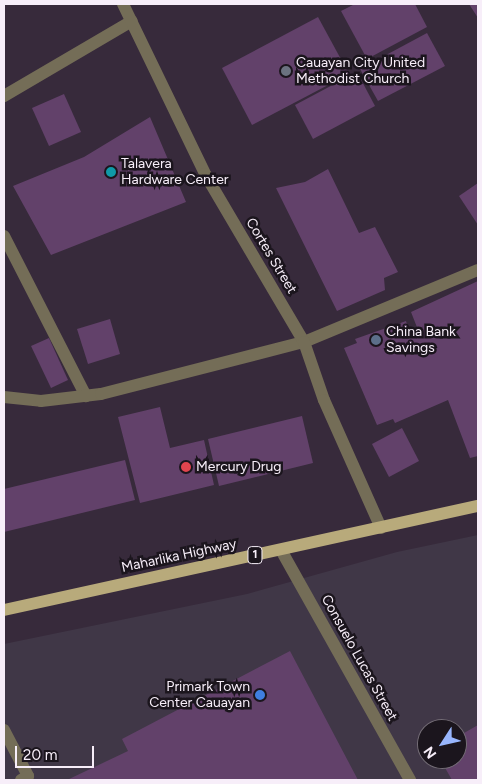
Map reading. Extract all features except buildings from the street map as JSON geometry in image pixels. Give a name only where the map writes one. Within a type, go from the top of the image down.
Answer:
[{"type":"main road","name":"Maharlika Highway","points":[[4,610],[478,506]]},
{"type":"street","name":"Cortes Street","points":[[123,4],[205,174],[304,342],[324,400],[381,528]]},
{"type":"street","points":[[4,96],[132,20]]},
{"type":"street","points":[[4,236],[86,396]]},
{"type":"street","points":[[4,397],[40,401],[86,396],[304,342],[478,270]]},
{"type":"street","name":"Consuelo Lucas Street","points":[[282,550],[410,780]]},
{"type":"street","points":[[4,730],[28,776],[21,780]]},
{"type":"shaded area","points":[[478,535],[478,780],[4,780],[4,644],[247,594],[397,552]]},
{"type":"place","name":"Cauayan City United Methodist Church","points":[[286,71]]},
{"type":"place","name":"Talavera Hardware Center","points":[[111,172]]},
{"type":"place","name":"China Bank Savings","points":[[376,340]]},
{"type":"place","name":"Mercury Drug","points":[[186,467]]},
{"type":"place","name":"Primark Town Center Cauayan","points":[[260,695]]}]
